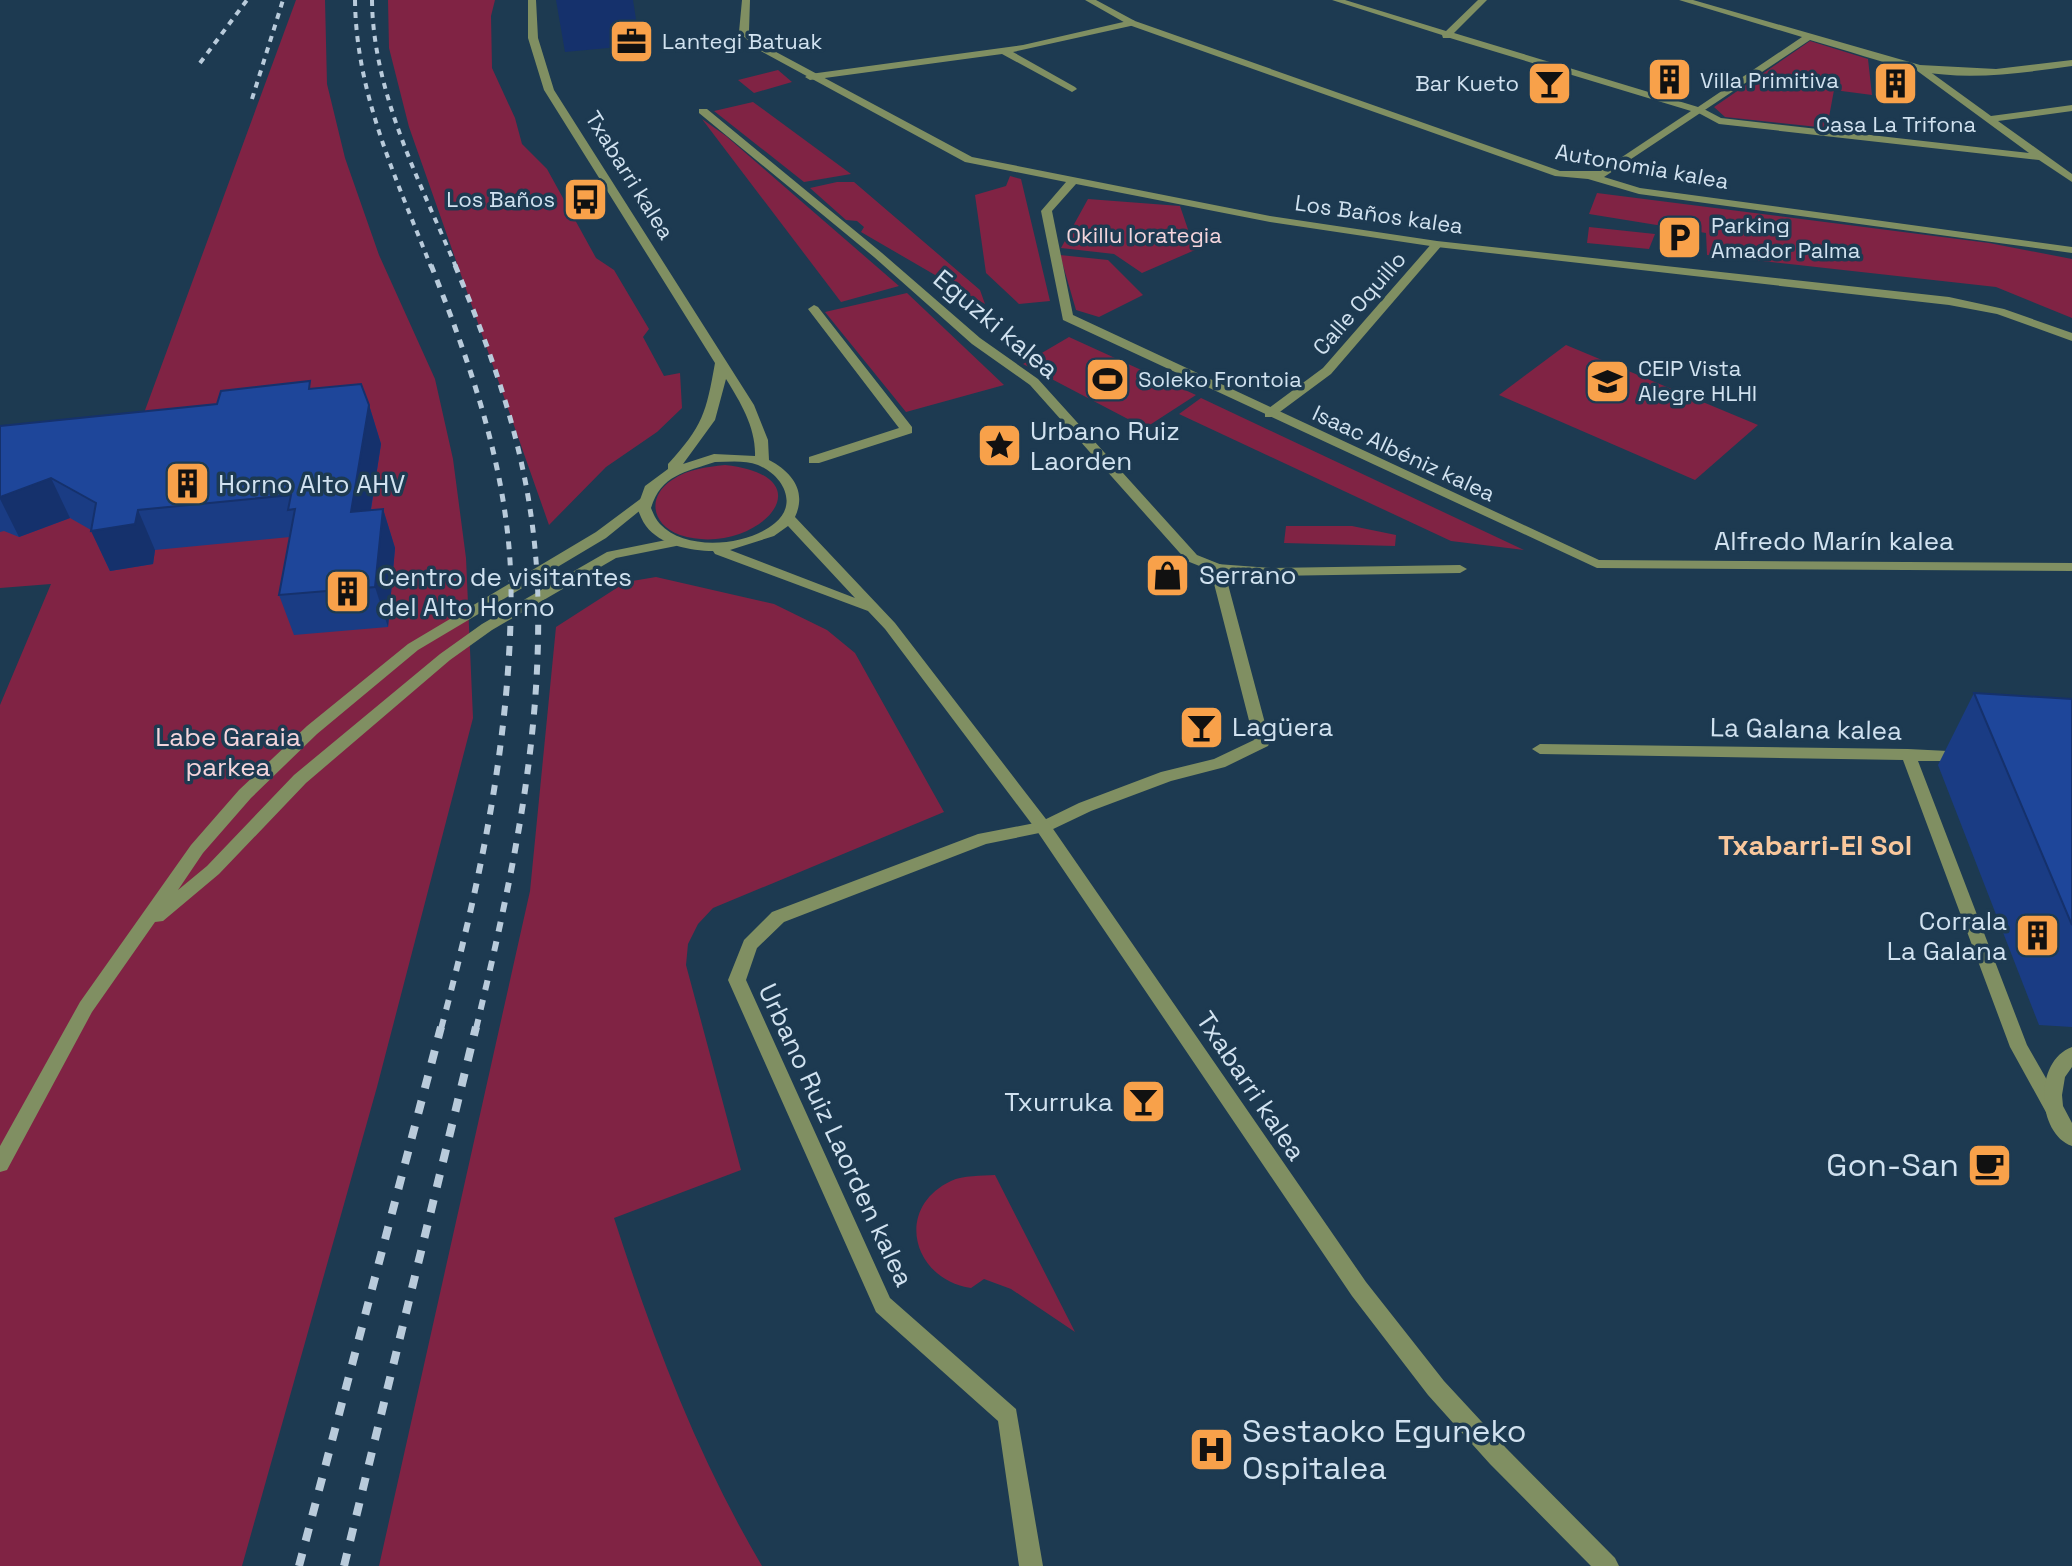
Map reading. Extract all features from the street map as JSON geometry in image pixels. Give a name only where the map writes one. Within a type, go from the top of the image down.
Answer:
[{"type":"street","name":"Txabarri kalea","points":[[532,0],[533,38],[549,90],[753,417],[762,440],[762,462]]},
{"type":"street","name":"Los Baños kalea","points":[[746,0],[744,32],[760,47],[810,77],[969,160],[1270,219],[1437,244],[1949,301],[2033,321],[2072,337]]},
{"type":"street","name":"Autonomia kalea","points":[[1089,0],[1132,23],[1559,174],[1589,176],[1639,191],[2072,250]]},
{"type":"street","points":[[1336,0],[1446,36],[1698,110],[1719,121],[2041,157]]},
{"type":"street","points":[[1446,36],[1483,0]]},
{"type":"street","points":[[1683,0],[1919,68],[1960,74],[1999,74],[2072,63]]},
{"type":"street","points":[[810,77],[1004,51],[1132,23]]},
{"type":"street","points":[[1589,176],[1604,174],[1808,37]]},
{"type":"street","points":[[1004,51],[1072,89]]},
{"type":"street","points":[[1919,68],[2072,179]]},
{"type":"street","points":[[1988,119],[2072,108]]},
{"type":"street","name":"Eguzki kalea","points":[[703,111],[878,255],[976,341],[1034,382],[1192,558],[1217,568]]},
{"type":"street","name":"Isaac Albéniz kalea","points":[[1072,182],[1046,211],[1067,317],[1269,414],[1597,564]]},
{"type":"street","name":"Calle Oquillo","points":[[1269,414],[1327,371],[1437,244]]},
{"type":"street","points":[[814,309],[907,430],[814,460]]},
{"type":"street","points":[[0,1164],[86,1007],[197,849],[278,759],[413,647],[601,535],[643,501],[652,486],[701,436],[718,405],[721,364]]},
{"type":"street","points":[[667,473],[714,458],[762,462],[791,481],[795,506],[788,518],[757,539],[712,548]]},
{"type":"street","points":[[643,501],[644,517],[654,531],[676,542],[712,548],[809,582],[878,613]]},
{"type":"street","name":"Txabarri kalea","points":[[788,518],[878,613],[1043,827],[1359,1289],[1436,1388],[1607,1566]]},
{"type":"street","points":[[146,924],[213,870],[300,779],[392,700],[487,627],[612,555],[676,542]]},
{"type":"street","name":"Alfredo Marín kalea","points":[[1597,564],[2072,567]]},
{"type":"street","points":[[1043,827],[1085,807],[1167,776],[1219,763],[1262,742],[1217,568],[1271,572],[1460,569]]},
{"type":"street","name":"La Galana kalea","points":[[1540,749],[1987,757]]},
{"type":"street","points":[[1908,754],[2019,1047],[2072,1138]]},
{"type":"street","name":"Urbano Ruiz Laorden kalea","points":[[1031,1566],[1008,1416],[883,1305],[737,980],[750,945],[778,917],[984,838],[1043,827]]},
{"type":"street","points":[[2054,1108],[2051,1087],[2057,1068],[2072,1055]]},
{"type":"green space","name":"Labe Garaia parkea","points":[[296,0],[325,0],[327,84],[345,158],[379,255],[435,379],[453,459],[466,558],[473,718],[377,1087],[242,1566],[0,1566],[0,705],[51,584],[0,588],[0,426],[144,413]]},
{"type":"green space","points":[[388,0],[495,0],[491,16],[492,68],[515,118],[522,144],[547,169],[596,258],[614,270],[649,329],[643,337],[664,376],[680,373],[682,408],[657,432],[606,467],[549,525],[409,127],[389,48]]},
{"type":"green space","points":[[1810,41],[1868,59],[1872,95],[1834,90],[1827,128],[1725,117],[1714,107]]},
{"type":"green space","points":[[778,70],[792,82],[754,93],[738,80]]},
{"type":"green space","points":[[753,102],[851,174],[804,182],[714,111]]},
{"type":"green space","points":[[702,119],[726,136],[899,286],[841,302]]},
{"type":"green space","points":[[1010,176],[1021,179],[1050,301],[1019,304],[986,273],[975,195],[1006,186]]},
{"type":"green space","points":[[854,182],[980,290],[985,304],[861,232],[864,227],[857,221],[846,220],[810,188]]},
{"type":"green space","points":[[1597,193],[1989,243],[2072,259],[2072,318],[1996,287],[1707,255],[1706,233],[1589,214]]},
{"type":"green space","name":"Okillu lorategia","points":[[1088,199],[1180,206],[1195,250],[1142,273],[1114,254],[1061,248]]},
{"type":"green space","points":[[1589,227],[1655,234],[1649,249],[1587,243]]},
{"type":"green space","points":[[1060,255],[1108,260],[1143,295],[1099,317],[1076,310]]},
{"type":"green space","points":[[907,293],[1004,385],[906,412],[825,312]]},
{"type":"green space","name":"Soleko Frontoia","points":[[1069,337],[1196,395],[1145,428],[1023,364]]},
{"type":"green space","points":[[1566,345],[1758,425],[1695,480],[1499,395]]},
{"type":"green space","points":[[1201,398],[1524,550],[1451,541],[1179,414]]},
{"type":"green space","points":[[725,465],[757,472],[774,484],[778,499],[771,514],[755,527],[733,536],[707,539],[680,535],[663,525],[658,518],[656,502],[664,487],[691,471]]},
{"type":"green space","points":[[1286,526],[1352,526],[1396,535],[1395,546],[1284,543]]},
{"type":"green space","points":[[656,577],[774,604],[827,630],[855,653],[944,812],[713,908],[698,924],[688,944],[686,965],[741,1170],[614,1218],[678,1396],[717,1482],[762,1566],[379,1566],[530,891],[556,627],[626,582]]},
{"type":"green space","points":[[995,1175],[1075,1332],[1011,1289],[984,1279],[971,1288],[951,1282],[935,1271],[924,1257],[918,1241],[917,1224],[922,1208],[933,1193],[956,1179]]},
{"type":"building","points":[[310,381],[309,389],[361,384],[369,405],[351,512],[383,509],[375,587],[279,595],[295,509],[288,510],[291,495],[138,510],[135,524],[91,531],[96,503],[51,478],[0,497],[0,426],[217,404],[221,391]]},
{"type":"building","points":[[1974,693],[2072,699],[2072,925]]},
{"type":"railway","points":[[200,63],[247,0]]},
{"type":"railway","points":[[252,99],[283,0]]},
{"type":"railway","points":[[355,0],[357,35],[371,103],[392,169],[431,267]]},
{"type":"railway","points":[[372,0],[374,35],[390,103],[414,170],[456,267]]},
{"type":"railway","points":[[431,265],[462,347],[488,430],[505,516],[511,602]]},
{"type":"railway","points":[[455,265],[488,348],[513,430],[531,514],[538,603]]},
{"type":"railway","points":[[441,1029],[468,923],[490,817],[505,710],[511,602]]},
{"type":"railway","points":[[476,1029],[511,870],[529,763],[538,655],[538,603]]},
{"type":"railway","points":[[299,1566],[441,1027]]},
{"type":"railway","points":[[344,1566],[476,1027]]},
{"type":"place","name":"Lantegi Batuak","points":[[631,41]]},
{"type":"place","name":"Villa Primitiva","points":[[1669,80]]},
{"type":"place","name":"Bar Kueto","points":[[1550,83]]},
{"type":"place","name":"Casa La Trifona","points":[[1896,83]]},
{"type":"place","name":"Los Baños","points":[[586,199]]},
{"type":"place","name":"Parking Amador Palma","points":[[1680,238]]},
{"type":"place","name":"Soleko Frontoia","points":[[1107,379]]},
{"type":"place","name":"CEIP Vista Alegre HLHI","points":[[1607,381]]},
{"type":"place","name":"Urbano Ruiz Laorden","points":[[999,446]]},
{"type":"place","name":"Horno Alto AHV","points":[[187,484]]},
{"type":"place","name":"Serrano","points":[[1168,575]]},
{"type":"place","name":"Centro de visitantes del Alto Horno","points":[[347,592]]},
{"type":"place","name":"Lagüera","points":[[1201,727]]},
{"type":"place","name":"Corrala La Galana","points":[[2038,936]]},
{"type":"place","name":"Txurruka","points":[[1144,1102]]},
{"type":"place","name":"Gon-San","points":[[1990,1165]]},
{"type":"place","name":"Sestaoko Eguneko Ospitalea","points":[[1211,1449]]},
{"type":"district","name":"Txabarri-El Sol","points":[[1815,845]]}]
